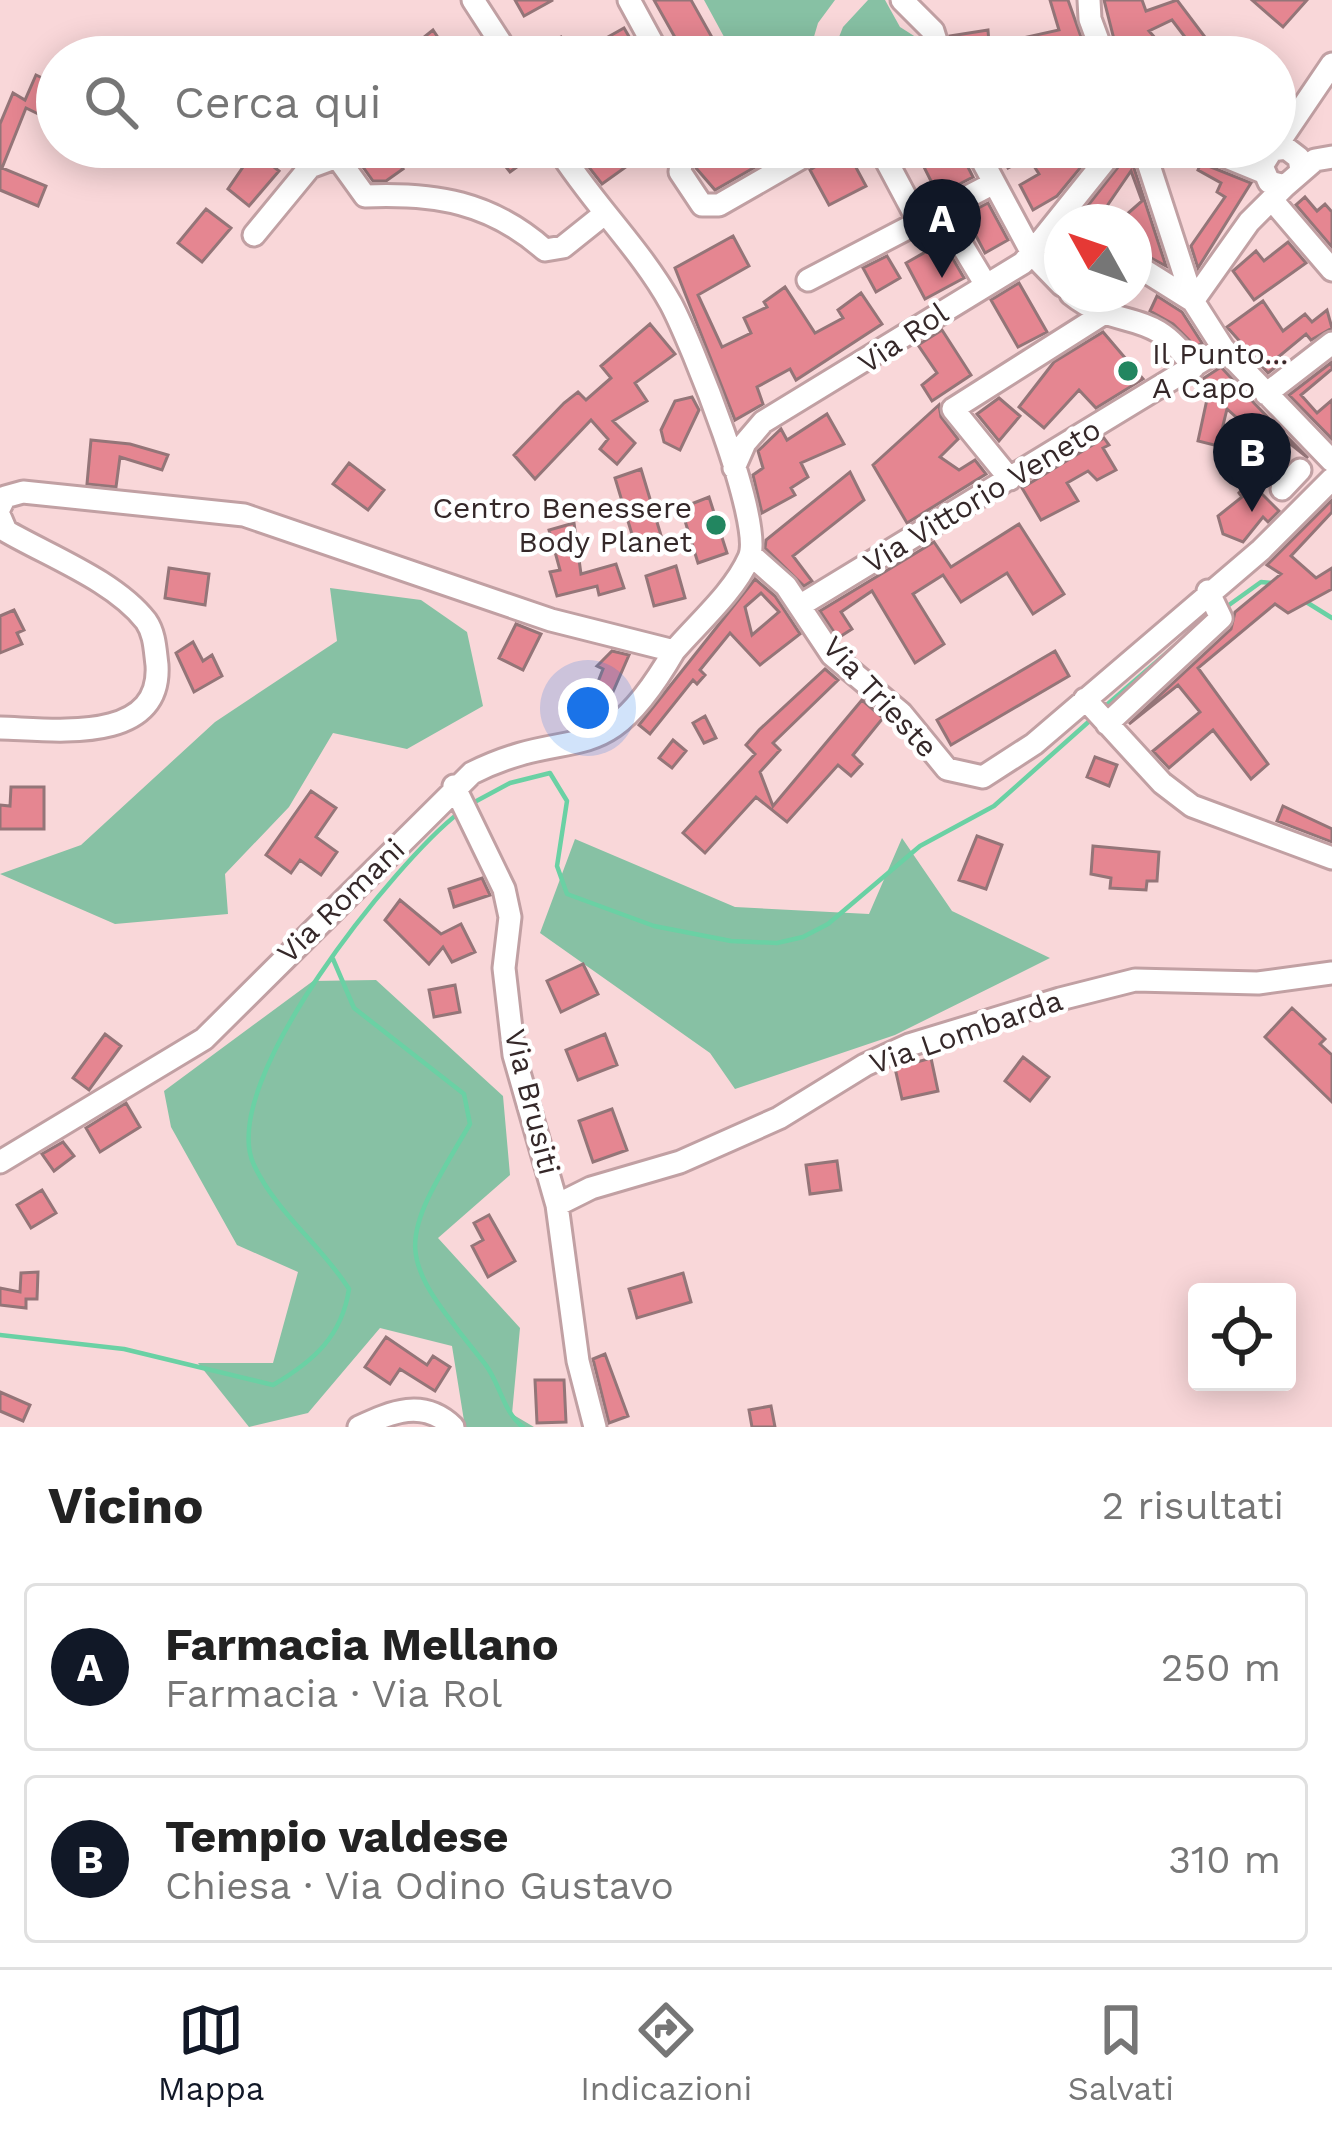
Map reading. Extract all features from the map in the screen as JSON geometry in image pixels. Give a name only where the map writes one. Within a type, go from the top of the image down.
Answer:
[{"type":"street","points":[[473,0],[496,36]]},
{"type":"street","points":[[629,0],[649,36]]},
{"type":"street","points":[[902,0],[935,36]]},
{"type":"street","points":[[1089,0],[1096,36]]},
{"type":"street","points":[[1296,145],[1332,64]]},
{"type":"street","points":[[254,235],[309,168]]},
{"type":"street","points":[[345,168],[365,196],[418,194],[473,204],[514,224],[544,250],[563,248],[603,215]]},
{"type":"street","points":[[571,168],[670,302],[697,359],[750,520],[751,555]]},
{"type":"street","points":[[680,168],[701,205],[719,205],[786,168]]},
{"type":"street","points":[[890,168],[920,224]]},
{"type":"street","points":[[986,168],[1033,255],[1044,266]]},
{"type":"street","name":"Via Rol","points":[[1076,204],[1101,168]]},
{"type":"street","points":[[1149,168],[1193,301],[1223,348],[1332,461]]},
{"type":"street","points":[[1193,301],[1285,168]]},
{"type":"street","points":[[1290,168],[1332,270]]},
{"type":"street","points":[[808,280],[877,239],[920,224],[994,183]]},
{"type":"street","points":[[942,212],[986,285]]},
{"type":"street","name":"Via Rol","points":[[734,468],[745,443],[763,422],[859,368],[1044,245]]},
{"type":"street","points":[[1152,275],[1193,301]]},
{"type":"street","points":[[1100,312],[1139,320],[1174,339],[1192,368]]},
{"type":"street","points":[[1010,478],[953,409],[1103,314]]},
{"type":"street","points":[[1266,394],[1332,343]]},
{"type":"street","name":"Via Vittorio Veneto","points":[[801,604],[1223,348]]},
{"type":"street","points":[[1282,489],[1300,470]]},
{"type":"street","points":[[1332,479],[1262,550],[1085,699],[1192,806],[1332,858]]},
{"type":"street","points":[[0,506],[5,497],[23,492],[244,515],[360,559],[625,643],[674,652]]},
{"type":"street","points":[[0,518],[6,531],[115,595],[145,620],[155,640],[158,680],[135,714],[95,731],[0,728]]},
{"type":"street","name":"Via Trieste","points":[[751,555],[801,604],[832,655],[901,713],[947,769],[983,777],[1085,699]]},
{"type":"street","name":"Via Romani","points":[[0,1162],[204,1039],[456,789],[502,760],[612,731],[652,690],[674,652],[751,555]]},
{"type":"street","points":[[1107,724],[1222,618],[1208,591]]},
{"type":"street","name":"Via Brusiti","points":[[456,789],[504,890],[510,917],[505,968],[514,1055],[557,1205],[578,1361],[595,1427]]},
{"type":"street","name":"Via Lombarda","points":[[557,1205],[591,1188],[680,1162],[779,1118],[865,1064],[909,1045],[1060,999],[1136,980],[1258,983],[1332,973]]},
{"type":"street","points":[[359,1427],[401,1408],[417,1408],[452,1427]]},
{"type":"green space","points":[[704,0],[835,0],[814,36],[724,36]]},
{"type":"green space","points":[[868,0],[885,0],[900,27],[914,36],[839,36]]},
{"type":"green space","points":[[330,588],[421,600],[467,632],[483,706],[407,749],[333,733],[289,807],[225,874],[228,914],[115,924],[0,874],[81,845],[215,722],[337,641]]},
{"type":"green space","points":[[902,838],[952,911],[1050,958],[895,1035],[735,1089],[710,1053],[540,933],[575,839],[735,907],[869,914]]},
{"type":"green space","points":[[376,980],[503,1096],[510,1175],[438,1238],[520,1328],[512,1414],[534,1427],[465,1427],[452,1346],[380,1328],[308,1413],[249,1427],[198,1363],[273,1363],[298,1272],[237,1245],[171,1127],[164,1091],[313,981]]},
{"type":"building","points":[[515,0],[553,0],[524,16]]},
{"type":"building","points":[[654,0],[691,0],[711,36],[674,36]]},
{"type":"building","points":[[1050,0],[1068,0],[1081,36],[1032,36],[1059,30]]},
{"type":"building","points":[[1104,0],[1142,0],[1146,11],[1177,0],[1204,36],[1184,36],[1172,20],[1149,31],[1153,36],[1113,36]]},
{"type":"building","points":[[1252,0],[1307,0],[1283,27]]},
{"type":"building","points":[[988,30],[988,36],[950,36]]},
{"type":"building","points":[[36,75],[36,113],[26,108],[2,168],[46,186],[38,206],[0,190],[0,124],[13,93],[25,100]]},
{"type":"building","points":[[242,168],[279,171],[249,206],[228,189]]},
{"type":"building","points":[[364,168],[403,169],[386,181],[373,181]]},
{"type":"building","points":[[589,168],[624,168],[602,184]]},
{"type":"building","points":[[696,168],[753,168],[715,190]]},
{"type":"building","points":[[856,168],[866,186],[829,205],[810,170]]},
{"type":"building","points":[[924,168],[968,168],[973,177],[938,195]]},
{"type":"building","points":[[1035,168],[1080,168],[1057,196],[1033,210],[1020,185],[1039,174]]},
{"type":"building","points":[[1117,168],[1134,168],[1146,204],[1139,204],[1142,201],[1131,171],[1108,204],[1089,204]]},
{"type":"building","points":[[1214,168],[1251,183],[1198,268],[1191,246],[1225,197],[1217,192],[1221,183],[1198,170]]},
{"type":"building","points":[[1305,197],[1317,211],[1325,204],[1332,212],[1332,247],[1296,205]]},
{"type":"building","points":[[988,203],[1008,240],[985,253],[965,215]]},
{"type":"building","points":[[206,209],[231,228],[202,262],[178,243]]},
{"type":"building","points":[[1152,223],[1166,266],[1152,259]]},
{"type":"building","points":[[733,236],[749,266],[698,295],[722,347],[751,333],[744,318],[767,307],[764,302],[785,287],[815,333],[843,318],[838,310],[861,293],[882,324],[796,380],[790,369],[757,387],[763,404],[735,420],[675,268]]},
{"type":"building","points":[[1288,242],[1306,263],[1254,300],[1233,271],[1256,251],[1264,261]]},
{"type":"building","points":[[929,250],[936,259],[949,252],[964,278],[925,299],[906,263]]},
{"type":"building","points":[[887,256],[900,278],[876,292],[863,268]]},
{"type":"building","points":[[1019,283],[1047,332],[1018,347],[991,300]]},
{"type":"building","points":[[1157,296],[1182,312],[1202,343],[1196,347],[1173,324],[1152,312]]},
{"type":"building","points":[[1263,301],[1283,331],[1305,314],[1312,322],[1327,310],[1332,328],[1311,340],[1306,334],[1277,358],[1281,363],[1268,373],[1227,327]]},
{"type":"building","points":[[650,324],[675,354],[635,383],[647,401],[613,421],[635,443],[617,464],[600,449],[608,439],[591,420],[535,479],[514,455],[564,403],[578,392],[586,400],[611,378],[601,366]]},
{"type":"building","points":[[942,330],[971,375],[932,401],[922,385],[937,373],[918,345]]},
{"type":"building","points":[[1103,332],[1143,379],[1096,408],[1079,390],[1044,428],[1019,407],[1054,362]]},
{"type":"building","points":[[1332,362],[1332,369],[1301,395],[1317,413],[1332,400],[1332,439],[1289,395]]},
{"type":"building","points":[[1221,367],[1308,458],[1288,442],[1256,470],[1238,454],[1256,435],[1227,409],[1218,446],[1198,441],[1209,390],[1204,378]]},
{"type":"building","points":[[692,397],[699,410],[680,450],[664,442],[661,430],[675,401]]},
{"type":"building","points":[[999,398],[1020,416],[999,441],[977,414]]},
{"type":"building","points":[[939,405],[941,417],[958,439],[940,457],[959,470],[975,460],[986,474],[907,523],[873,465]]},
{"type":"building","points":[[827,414],[844,444],[801,463],[808,477],[791,488],[795,495],[762,513],[753,475],[763,468],[758,451],[781,429],[787,440]]},
{"type":"building","points":[[1104,438],[1109,445],[1103,448],[1116,470],[1097,480],[1088,471],[1067,483],[1078,501],[1041,520],[1022,488]]},
{"type":"building","points":[[91,440],[168,455],[162,470],[120,457],[116,487],[87,484]]},
{"type":"building","points":[[349,463],[384,490],[368,510],[333,484]]},
{"type":"building","points":[[641,469],[663,542],[637,551],[615,478]]},
{"type":"building","points":[[850,472],[864,500],[793,556],[812,581],[804,586],[765,548],[766,540]]},
{"type":"building","points":[[1250,482],[1279,511],[1268,522],[1263,517],[1243,542],[1223,534],[1218,516],[1242,497],[1239,493]]},
{"type":"building","points":[[709,497],[727,553],[698,563],[681,508]]},
{"type":"building","points":[[1332,500],[1332,512],[1291,556],[1316,578],[1332,568],[1332,589],[1288,613],[1275,604],[1198,668],[1268,764],[1251,779],[1213,730],[1169,768],[1153,751],[1200,712],[1178,685],[1129,724],[1231,629],[1235,612],[1281,574],[1267,565]]},
{"type":"building","points":[[574,523],[581,574],[616,564],[624,588],[599,595],[597,586],[557,596],[550,572],[560,570],[549,530]]},
{"type":"building","points":[[1019,524],[1064,594],[1033,614],[1007,573],[961,602],[943,575],[913,594],[944,644],[915,663],[872,591],[841,612],[852,629],[838,638],[820,611],[934,542],[951,567]]},
{"type":"building","points":[[676,566],[685,598],[654,606],[646,576]]},
{"type":"building","points":[[169,568],[209,574],[205,605],[165,598]]},
{"type":"building","points":[[755,579],[775,596],[800,634],[760,665],[730,633],[700,670],[705,675],[697,684],[693,680],[650,734],[639,725]],"holes":[[[761,593],[779,612],[752,635],[745,607]]]},
{"type":"building","points":[[14,610],[24,630],[17,633],[22,644],[0,653],[0,616]]},
{"type":"building","points":[[516,624],[541,634],[523,670],[499,658]]},
{"type":"building","points":[[193,642],[203,661],[212,655],[222,676],[194,692],[176,653]]},
{"type":"building","points":[[612,651],[629,655],[612,694],[596,687],[603,669],[597,666]]},
{"type":"building","points":[[1055,651],[1069,676],[951,745],[937,720]]},
{"type":"building","points":[[825,669],[838,680],[773,743],[780,750],[760,772],[773,806],[862,700],[883,718],[853,755],[862,764],[851,776],[838,765],[787,822],[756,797],[705,853],[683,833],[755,754],[746,745]]},
{"type":"building","points":[[705,716],[716,738],[704,743],[693,723]]},
{"type":"building","points":[[673,740],[686,751],[672,768],[659,758]]},
{"type":"building","points":[[1095,757],[1117,765],[1109,786],[1087,777]]},
{"type":"building","points":[[11,787],[44,787],[44,829],[0,829],[0,805],[10,806]]},
{"type":"building","points":[[311,791],[336,808],[316,837],[337,852],[321,875],[300,860],[291,873],[266,855]]},
{"type":"building","points":[[1283,806],[1332,829],[1332,842],[1277,821]]},
{"type":"building","points":[[977,836],[1002,845],[986,889],[959,880]]},
{"type":"building","points":[[1093,846],[1159,852],[1157,881],[1147,881],[1146,890],[1110,888],[1111,878],[1091,874]]},
{"type":"building","points":[[482,878],[490,895],[454,907],[449,889]]},
{"type":"building","points":[[400,900],[441,934],[461,924],[475,952],[452,962],[443,947],[429,964],[385,920]]},
{"type":"building","points":[[583,964],[598,994],[561,1012],[547,981]]},
{"type":"building","points":[[455,985],[460,1012],[434,1017],[429,990]]},
{"type":"building","points":[[1292,1008],[1325,1039],[1320,1044],[1332,1055],[1332,1102],[1265,1037]]},
{"type":"building","points":[[105,1034],[121,1046],[89,1090],[73,1078]]},
{"type":"building","points":[[605,1034],[617,1065],[578,1080],[566,1050]]},
{"type":"building","points":[[1023,1057],[1049,1077],[1030,1101],[1005,1081]]},
{"type":"building","points":[[931,1058],[938,1091],[902,1099],[895,1068]]},
{"type":"building","points":[[126,1103],[140,1127],[100,1152],[86,1128]]},
{"type":"building","points":[[612,1109],[627,1150],[593,1162],[579,1121]]},
{"type":"building","points":[[63,1142],[74,1156],[54,1171],[42,1154]]},
{"type":"building","points":[[837,1161],[841,1190],[810,1194],[806,1165]]},
{"type":"building","points":[[42,1190],[56,1213],[31,1228],[17,1205]]},
{"type":"building","points":[[489,1215],[515,1261],[488,1277],[472,1246],[483,1240],[474,1223]]},
{"type":"building","points":[[38,1272],[37,1299],[26,1299],[26,1308],[0,1305],[0,1288],[20,1292],[21,1273]]},
{"type":"building","points":[[683,1273],[691,1302],[637,1318],[629,1289]]},
{"type":"building","points":[[386,1337],[427,1365],[433,1356],[450,1367],[435,1391],[400,1369],[390,1384],[365,1367]]},
{"type":"building","points":[[605,1354],[628,1416],[609,1423],[593,1359]]},
{"type":"building","points":[[535,1380],[564,1380],[566,1422],[537,1423]]},
{"type":"building","points":[[0,1392],[30,1405],[23,1421],[0,1411]]},
{"type":"building","points":[[771,1406],[775,1427],[752,1427],[749,1410]]},
{"type":"waterway","points":[[1222,610],[1261,582],[1273,583]]},
{"type":"waterway","points":[[1303,600],[1332,618]]},
{"type":"waterway","points":[[1102,709],[1198,626]]},
{"type":"waterway","points":[[469,805],[510,783],[550,773],[567,801],[557,866],[567,894],[654,926],[731,941],[777,943],[828,924],[920,846],[994,806],[1094,717]]},
{"type":"waterway","points":[[0,1335],[124,1349],[273,1385],[324,1346],[340,1320],[349,1289],[263,1182],[254,1165],[249,1129],[261,1082],[285,1030],[319,976],[396,876],[460,812]]},
{"type":"waterway","points":[[333,959],[354,1008],[464,1094],[470,1124],[428,1198],[415,1249],[420,1272],[434,1297],[485,1364],[523,1427]]},
{"type":"place","name":"Farmacia Mellano","points":[[942,278]]},
{"type":"place","name":"Il Punto... A Capo","points":[[1128,371]]},
{"type":"place","name":"Tempio valdese","points":[[1252,512]]},
{"type":"place","name":"Centro Benessere Body Planet","points":[[716,525]]}]
